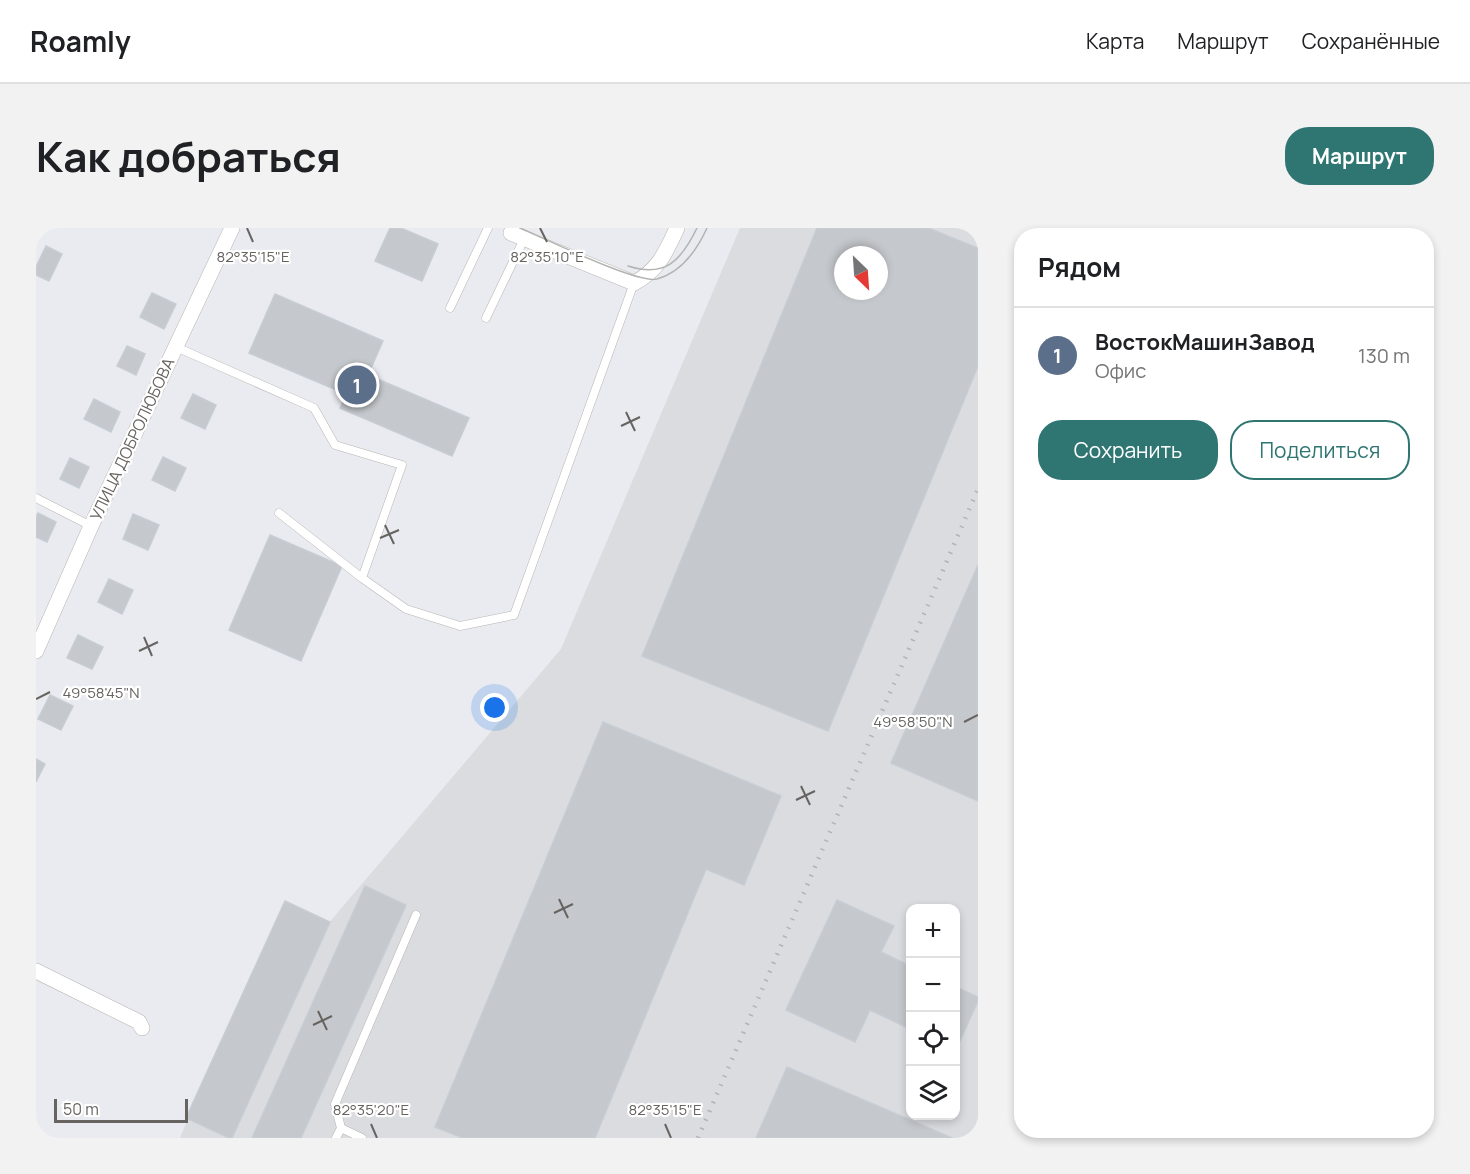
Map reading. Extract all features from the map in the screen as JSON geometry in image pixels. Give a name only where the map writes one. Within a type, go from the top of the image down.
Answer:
[{"type":"street","name":"УЛИЦА ДОБРОЛЮБОВА","points":[[36,651],[91,526],[232,228]]},
{"type":"street","points":[[514,232],[634,283],[655,270],[677,228]]},
{"type":"street","points":[[36,970],[139,1022],[142,1028]]},
{"type":"lane","points":[[450,308],[488,228]]},
{"type":"lane","points":[[486,318],[514,232]]},
{"type":"lane","points":[[279,513],[362,578],[406,609],[460,626],[514,615],[634,283]]},
{"type":"lane","points":[[176,347],[314,408],[335,445],[402,465],[362,578]]},
{"type":"lane","points":[[36,498],[91,526]]},
{"type":"lane","points":[[336,1138],[341,1128],[335,1104],[416,915]]},
{"type":"lane","points":[[341,1128],[362,1138]]},
{"type":"shaded area","points":[[740,228],[978,228],[978,1138],[180,1138],[211,1062],[561,649]]},
{"type":"building","points":[[390,228],[401,228],[438,244],[422,281],[375,261]]},
{"type":"building","points":[[817,228],[928,228],[978,248],[978,366],[828,731],[642,656]]},
{"type":"building","points":[[46,246],[62,254],[49,281],[36,275],[36,267]]},
{"type":"building","points":[[152,293],[176,304],[164,329],[140,317]]},
{"type":"building","points":[[275,294],[383,341],[368,375],[469,418],[452,456],[340,408],[346,394],[249,353]]},
{"type":"building","points":[[127,346],[145,354],[136,375],[117,366]]},
{"type":"building","points":[[193,394],[216,405],[205,429],[181,418]]},
{"type":"building","points":[[94,399],[120,412],[111,432],[84,419]]},
{"type":"building","points":[[163,457],[186,468],[175,491],[152,480]]},
{"type":"building","points":[[70,458],[89,467],[79,488],[60,479]]},
{"type":"building","points":[[38,513],[56,522],[47,542],[36,537]]},
{"type":"building","points":[[133,514],[159,525],[148,550],[123,539]]},
{"type":"building","points":[[270,535],[342,566],[301,661],[229,630]]},
{"type":"building","points":[[978,565],[978,801],[891,763]]},
{"type":"building","points":[[109,579],[133,590],[122,614],[98,602]]},
{"type":"building","points":[[78,635],[103,647],[92,669],[67,658]]},
{"type":"building","points":[[50,695],[73,706],[61,730],[38,719]]},
{"type":"building","points":[[603,722],[781,796],[744,885],[706,869],[595,1138],[463,1138],[435,1127]]},
{"type":"building","points":[[36,759],[45,764],[36,782]]},
{"type":"building","points":[[365,886],[406,905],[301,1138],[252,1138]]},
{"type":"building","points":[[837,900],[894,926],[881,952],[906,964],[906,1027],[870,1010],[855,1042],[786,1010]]},
{"type":"building","points":[[285,901],[330,922],[232,1138],[229,1138],[186,1118]]},
{"type":"building","points":[[960,989],[978,997],[960,1041]]},
{"type":"building","points":[[787,1067],[952,1138],[756,1138]]},
{"type":"tram line","points":[[520,228],[611,268],[646,279],[666,276],[681,266],[688,259],[707,228]]},
{"type":"tram line","points":[[628,266],[652,270],[670,264],[685,250],[697,228]]},
{"type":"railway","points":[[698,1138],[978,489]]},
{"type":"place","name":"ВостокМашинЗавод","points":[[357,385]]}]
